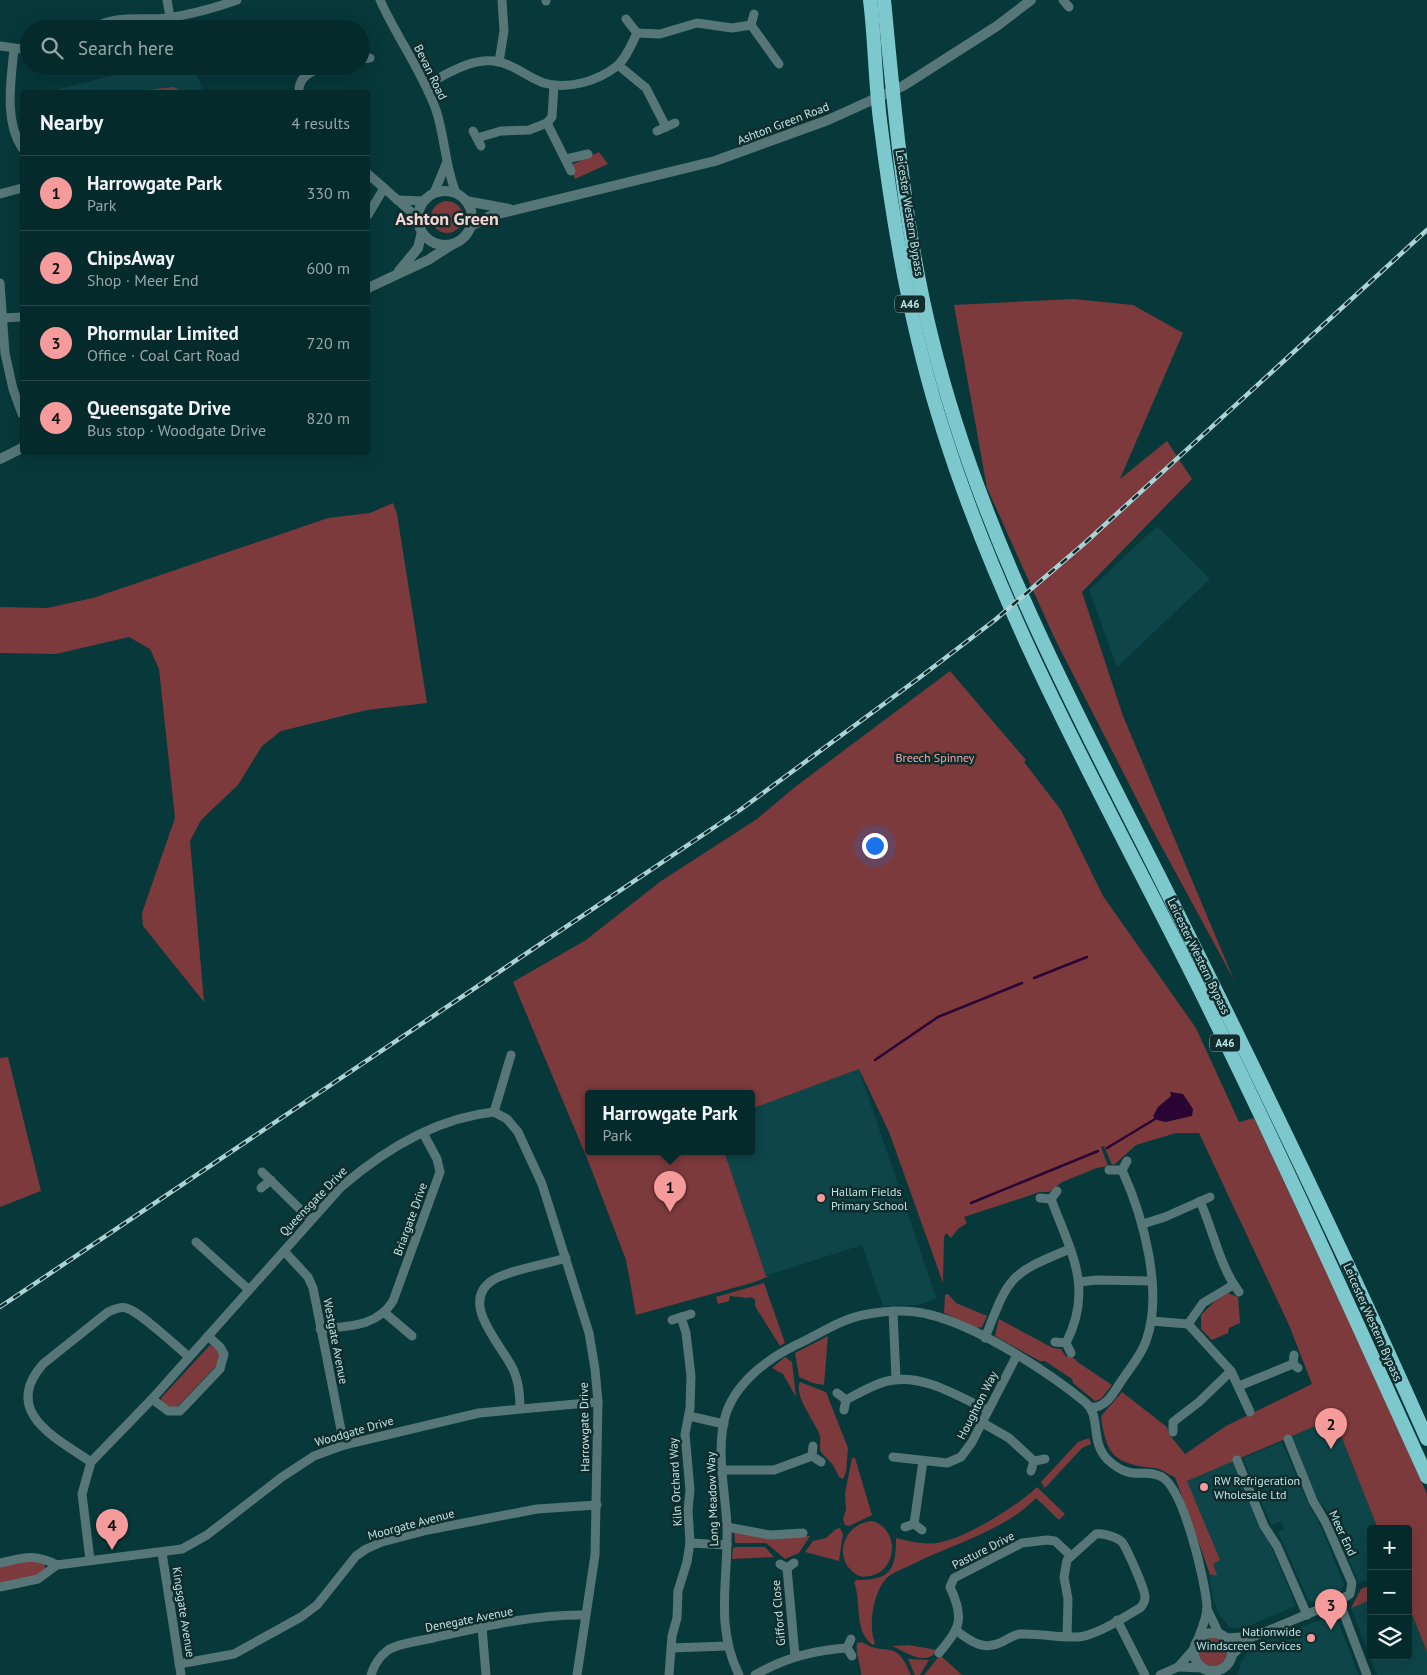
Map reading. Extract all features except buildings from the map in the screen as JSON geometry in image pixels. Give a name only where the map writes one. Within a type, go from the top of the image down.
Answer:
[{"type":"highway","name":"Leicester Western Bypass","points":[[870,0],[880,114],[892,207],[910,302],[943,430],[979,534],[1012,615],[1198,986],[1309,1217],[1427,1477]]},
{"type":"highway","name":"Leicester Western Bypass","points":[[884,0],[905,199],[932,340],[978,490],[1016,586],[1274,1112],[1427,1439]]},
{"type":"street","points":[[167,0],[170,17]]},
{"type":"street","points":[[111,20],[170,17],[203,11],[237,0]]},
{"type":"street","name":"Bevan Road","points":[[380,0],[426,85],[444,139],[450,179],[456,193]]},
{"type":"street","points":[[497,0],[504,31],[499,62]]},
{"type":"street","name":"Ashton Green Road","points":[[370,287],[428,260],[465,236],[471,226],[490,216],[715,161],[828,120],[896,90],[997,26],[1031,0]]},
{"type":"street","points":[[754,14],[752,25],[779,64]]},
{"type":"street","points":[[626,19],[636,33]]},
{"type":"street","points":[[636,33],[660,34],[697,23],[732,28],[752,25]]},
{"type":"street","points":[[426,85],[463,66],[477,62],[499,62],[542,82],[554,85],[588,81],[601,76],[618,65],[636,33]]},
{"type":"street","points":[[0,46],[20,49]]},
{"type":"street","points":[[14,49],[10,88],[13,122],[20,145]]},
{"type":"street","points":[[618,65],[646,88],[671,125],[658,131]]},
{"type":"street","points":[[299,90],[299,85],[305,75]]},
{"type":"street","points":[[477,138],[501,130],[528,130],[548,123],[552,117],[554,85]]},
{"type":"street","points":[[548,123],[572,171]]},
{"type":"street","points":[[566,159],[588,154]]},
{"type":"street","name":"Bevan Road","points":[[434,193],[442,178],[447,159]]},
{"type":"street","points":[[370,176],[418,218],[422,232],[432,241],[439,244],[454,244]]},
{"type":"street","points":[[370,212],[384,188]]},
{"type":"street","points":[[0,194],[20,189]]},
{"type":"street","points":[[418,218],[424,201],[434,193],[441,190],[456,193]]},
{"type":"street","name":"Ashton Green Road","points":[[456,193],[466,201],[481,205],[517,209]]},
{"type":"street","points":[[397,200],[424,201]]},
{"type":"street","points":[[466,201],[472,215],[471,226]]},
{"type":"street","name":"Ashton Green Road","points":[[397,274],[418,248],[422,232]]},
{"type":"street","points":[[0,284],[5,353],[20,408]]},
{"type":"street","points":[[3,318],[20,317]]},
{"type":"street","points":[[0,459],[20,449]]},
{"type":"street","points":[[494,1112],[511,1053]]},
{"type":"street","name":"Queensgate Drive","points":[[90,1560],[82,1494],[91,1462],[152,1399],[188,1356],[341,1187],[361,1170],[389,1151],[423,1133],[456,1119],[494,1112]]},
{"type":"street","name":"Harrowgate Drive","points":[[494,1112],[507,1119],[518,1132],[542,1184],[589,1333],[598,1402],[597,1505],[595,1555],[577,1675]]},
{"type":"street","name":"Briargate Drive","points":[[386,1313],[393,1301],[440,1172],[437,1159],[423,1133]]},
{"type":"street","points":[[1122,1170],[1127,1161]]},
{"type":"street","points":[[1109,1170],[1122,1170]]},
{"type":"street","points":[[1122,1170],[1143,1224],[1152,1280],[1151,1321],[1143,1348],[1114,1392],[1104,1404],[1097,1408],[1090,1407],[1095,1422],[1096,1440],[1099,1449],[1109,1461],[1131,1475],[1155,1475],[1170,1484],[1184,1516],[1200,1564],[1207,1609],[1223,1636],[1230,1643],[1227,1675]]},
{"type":"street","points":[[262,1172],[311,1220]]},
{"type":"street","points":[[261,1188],[271,1180]]},
{"type":"street","points":[[1051,1199],[1057,1191]]},
{"type":"street","points":[[1143,1224],[1165,1217],[1210,1197]]},
{"type":"street","points":[[1040,1198],[1051,1199]]},
{"type":"street","points":[[1051,1199],[1070,1249],[1079,1282],[1078,1319],[1066,1343]]},
{"type":"street","points":[[1188,1324],[1203,1303],[1236,1289],[1200,1201]]},
{"type":"street","points":[[196,1242],[248,1289]]},
{"type":"street","points":[[207,1252],[214,1244]]},
{"type":"street","points":[[985,1338],[1002,1294],[1012,1279],[1025,1268],[1070,1249]]},
{"type":"street","name":"Westgate Avenue","points":[[284,1251],[308,1277],[313,1288],[344,1445]]},
{"type":"street","points":[[520,1408],[514,1369],[486,1325],[481,1312],[481,1295],[484,1288],[493,1280],[566,1258]]},
{"type":"street","points":[[1079,1282],[1097,1280],[1152,1280]]},
{"type":"street","points":[[91,1462],[38,1425],[31,1414],[29,1390],[36,1373],[43,1364],[108,1312],[116,1308],[127,1308],[138,1314],[188,1356]]},
{"type":"street","points":[[893,1311],[896,1380]]},
{"type":"street","name":"Long Meadow Way","points":[[739,1675],[727,1646],[724,1609],[727,1527],[722,1470],[724,1424],[730,1404],[750,1378],[766,1362],[789,1348],[853,1318],[893,1311],[928,1314],[985,1338],[1017,1355],[1053,1376],[1090,1407]]},
{"type":"street","points":[[320,1329],[375,1320],[386,1313],[413,1336]]},
{"type":"street","points":[[672,1320],[691,1314]]},
{"type":"street","name":"Kiln Orchard Way","points":[[669,1675],[671,1648],[677,1618],[678,1591],[687,1562],[690,1543],[688,1510],[690,1490],[685,1434],[689,1416],[691,1372],[685,1327],[681,1317]]},
{"type":"street","points":[[1151,1321],[1188,1324],[1230,1371],[1239,1386],[1250,1412]]},
{"type":"street","points":[[152,1399],[168,1411],[180,1411],[220,1369],[224,1354],[220,1347],[208,1336]]},
{"type":"street","points":[[1055,1342],[1066,1343]]},
{"type":"street","points":[[1066,1343],[1071,1353]]},
{"type":"street","name":"Houghton Way","points":[[894,1457],[947,1463],[961,1458],[972,1442],[1017,1355]]},
{"type":"street","points":[[1239,1386],[1295,1362]]},
{"type":"street","points":[[1173,1432],[1173,1422],[1200,1402],[1230,1371]]},
{"type":"street","points":[[846,1400],[880,1383],[905,1379],[924,1383],[987,1410]]},
{"type":"street","points":[[837,1393],[846,1400]]},
{"type":"street","points":[[844,1410],[846,1400]]},
{"type":"street","name":"Woodgate Drive","points":[[0,1563],[32,1556],[40,1557],[56,1564],[162,1553],[182,1549],[194,1544],[306,1461],[344,1445],[478,1413],[598,1402]]},
{"type":"street","points":[[689,1416],[724,1424]]},
{"type":"street","points":[[981,1422],[1009,1438],[1034,1461]]},
{"type":"street","name":"Meer End","points":[[1288,1439],[1313,1501],[1326,1523],[1352,1583],[1350,1594],[1339,1601]]},
{"type":"street","points":[[812,1456],[813,1446]]},
{"type":"street","points":[[722,1470],[774,1470],[812,1456]]},
{"type":"street","points":[[812,1456],[821,1462]]},
{"type":"street","points":[[1034,1461],[1044,1459]]},
{"type":"street","points":[[1237,1460],[1264,1526],[1277,1546],[1306,1615]]},
{"type":"street","points":[[922,1530],[909,1526],[923,1461]]},
{"type":"street","points":[[1031,1471],[1034,1461]]},
{"type":"street","name":"Moorgate Avenue","points":[[179,1664],[234,1654],[301,1617],[317,1605],[356,1556],[374,1545],[428,1530],[478,1520],[566,1506],[597,1505]]},
{"type":"street","points":[[727,1527],[770,1534],[803,1533]]},
{"type":"street","points":[[939,1652],[957,1632],[973,1644],[982,1646],[997,1644],[1019,1634],[1067,1637],[1088,1635],[1140,1608],[1146,1597],[1122,1542],[1102,1533],[1096,1534],[1067,1560],[1064,1577],[1068,1598],[1067,1637]]},
{"type":"street","name":"Pasture Drive","points":[[957,1632],[956,1601],[950,1587],[954,1578],[1030,1541],[1055,1541],[1071,1556]]},
{"type":"street","points":[[690,1543],[727,1544]]},
{"type":"street","name":"Kingsgate Avenue","points":[[162,1553],[181,1675]]},
{"type":"street","points":[[0,1587],[38,1579],[56,1564]]},
{"type":"street","name":"Gifford Close","points":[[787,1565],[795,1656]]},
{"type":"street","points":[[1178,1667],[1208,1671],[1220,1669],[1255,1636],[1339,1601],[1367,1675]]},
{"type":"street","points":[[1160,1675],[1178,1667],[1194,1649],[1207,1609]]},
{"type":"street","name":"Denegate Avenue","points":[[371,1675],[382,1656],[390,1649],[482,1627],[548,1617],[585,1615]]},
{"type":"street","points":[[1117,1620],[1145,1675]]},
{"type":"street","points":[[482,1627],[486,1675]]},
{"type":"street","points":[[1198,1639],[1208,1633],[1223,1636],[1255,1636]]},
{"type":"street","points":[[755,1675],[795,1656],[849,1643],[852,1656]]},
{"type":"street","points":[[671,1648],[727,1646]]},
{"type":"street","points":[[1194,1649],[1196,1660],[1208,1671]]},
{"type":"shaded area","points":[[115,75],[197,75],[202,90],[54,90]]},
{"type":"shaded area","points":[[1157,526],[1210,579],[1117,667],[1089,590]]},
{"type":"shaded area","name":"Hallam Fields Primary School","points":[[859,1069],[936,1298],[919,1305],[883,1306],[862,1245],[766,1276],[725,1155],[755,1155],[755,1108]]},
{"type":"shaded area","points":[[1170,1092],[1183,1094],[1193,1109],[1192,1116],[1166,1122],[1157,1120],[1153,1116],[1158,1107],[1171,1096]]},
{"type":"shaded area","points":[[1334,1418],[1376,1525],[1367,1525],[1367,1582],[1366,1580],[1359,1583],[1330,1516],[1314,1493],[1291,1436]]},
{"type":"shaded area","points":[[1282,1442],[1307,1501],[1323,1531],[1344,1585],[1340,1592],[1315,1603],[1308,1600],[1278,1532],[1284,1529],[1282,1521],[1271,1525],[1243,1458]]},
{"type":"shaded area","points":[[1231,1452],[1262,1533],[1268,1539],[1296,1606],[1241,1629],[1229,1627],[1220,1616],[1213,1599],[1207,1563],[1183,1493],[1173,1475]]},
{"type":"shaded area","points":[[1367,1602],[1367,1649],[1351,1608]]},
{"type":"shaded area","points":[[1335,1614],[1359,1675],[1237,1675],[1247,1653],[1263,1642],[1276,1636],[1280,1643],[1294,1638],[1293,1630]]},
{"type":"shaded area","points":[[1412,1614],[1427,1652],[1427,1675],[1377,1675],[1371,1660],[1412,1660]]},
{"type":"green space","points":[[173,87],[180,90],[148,90]]},
{"type":"green space","points":[[599,152],[608,164],[575,179],[569,166]]},
{"type":"green space","points":[[447,201],[453,202],[458,206],[462,211],[462,223],[458,228],[453,232],[447,233],[441,232],[436,228],[432,223],[431,217],[432,211],[436,206],[441,202]]},
{"type":"green space","points":[[1073,299],[1133,305],[1183,333],[1120,479],[1167,441],[1192,479],[1082,592],[1123,716],[1234,980],[1152,829],[1054,637],[987,488],[954,305]]},
{"type":"green space","points":[[393,503],[397,514],[427,703],[367,710],[281,731],[262,746],[238,785],[201,820],[190,841],[204,1002],[143,926],[142,913],[175,818],[159,669],[150,649],[129,637],[56,654],[0,653],[0,607],[47,608],[93,598],[328,518],[370,513]]},
{"type":"green space","name":"Breech Spinney","points":[[950,671],[1026,760],[1024,762],[1061,810],[1103,896],[1196,1028],[1239,1122],[1254,1118],[1345,1310],[1427,1494],[1427,1652],[1412,1614],[1412,1525],[1376,1525],[1334,1418],[1187,1481],[1220,1560],[1213,1564],[1217,1576],[1210,1574],[1175,1477],[1157,1469],[1130,1464],[1121,1460],[1110,1449],[1106,1440],[1101,1416],[1122,1392],[1167,1427],[1169,1434],[1185,1454],[1226,1426],[1312,1384],[1289,1325],[1199,1133],[1176,1133],[1136,1145],[1112,1165],[1104,1146],[1101,1147],[1108,1166],[1097,1168],[1062,1182],[1049,1192],[1040,1192],[964,1217],[967,1223],[958,1229],[951,1238],[946,1233],[944,1237],[943,1283],[889,1132],[859,1069],[755,1108],[755,1090],[585,1090],[585,1153],[513,982],[586,940],[661,881],[757,819],[795,787]]},
{"type":"green space","points":[[8,1057],[41,1191],[0,1207],[0,1058]]},
{"type":"green space","points":[[586,1155],[725,1155],[766,1276],[769,1276],[755,1282],[636,1315],[626,1260]]},
{"type":"green space","points":[[764,1283],[785,1343],[780,1346],[755,1306],[755,1299],[730,1296],[729,1301],[718,1304],[716,1297]]},
{"type":"green space","points":[[1228,1293],[1238,1297],[1240,1323],[1229,1328],[1228,1333],[1212,1340],[1201,1329],[1201,1315],[1215,1301]]},
{"type":"green space","points":[[948,1294],[956,1303],[987,1316],[982,1327],[977,1328],[944,1313],[945,1295]]},
{"type":"green space","points":[[999,1319],[1053,1348],[1061,1349],[1066,1357],[1070,1355],[1112,1385],[1101,1399],[1095,1401],[1073,1383],[1072,1379],[1045,1361],[1040,1361],[995,1336]]},
{"type":"green space","points":[[828,1336],[824,1385],[799,1377],[795,1353]]},
{"type":"green space","points":[[210,1345],[219,1350],[220,1362],[176,1408],[171,1410],[162,1403],[161,1398]]},
{"type":"green space","points":[[785,1357],[792,1362],[796,1397],[783,1374],[772,1368]]},
{"type":"green space","points":[[800,1382],[826,1392],[848,1448],[846,1472],[843,1479],[839,1477],[833,1465],[821,1452],[820,1436],[802,1401],[799,1388]]},
{"type":"green space","points":[[1089,1438],[1091,1444],[1082,1448],[1045,1488],[1041,1482],[1078,1442]]},
{"type":"green space","points":[[852,1458],[855,1458],[872,1515],[849,1526],[845,1525],[843,1519],[846,1509],[845,1493]]},
{"type":"green space","points":[[1037,1487],[1065,1514],[1059,1520],[1036,1498],[1024,1509],[994,1528],[893,1573],[887,1578],[877,1593],[872,1620],[875,1643],[873,1645],[867,1639],[860,1624],[854,1582],[856,1580],[877,1578],[889,1571],[895,1558],[896,1538],[927,1543],[948,1540],[990,1521]]},
{"type":"green space","points":[[873,1521],[883,1527],[889,1535],[892,1545],[891,1555],[887,1564],[880,1572],[871,1576],[859,1576],[850,1569],[845,1561],[843,1553],[844,1544],[854,1528],[862,1523]]},
{"type":"green space","points":[[840,1528],[843,1534],[839,1561],[805,1552],[813,1541],[826,1538],[836,1529]]},
{"type":"green space","points":[[734,1531],[777,1537],[810,1536],[799,1553],[785,1559],[766,1543],[735,1543]]},
{"type":"green space","points":[[765,1547],[774,1557],[732,1559],[733,1548]]},
{"type":"green space","points":[[34,1558],[43,1561],[46,1570],[43,1574],[0,1585],[0,1565]]},
{"type":"green space","points":[[1367,1587],[1367,1602],[1351,1608],[1361,1589]]},
{"type":"green space","points":[[1213,1638],[1223,1642],[1227,1652],[1223,1662],[1213,1666],[1203,1662],[1199,1652],[1203,1642]]},
{"type":"green space","points":[[862,1642],[895,1652],[905,1663],[911,1675],[861,1675],[857,1643]]},
{"type":"green space","points":[[908,1645],[937,1650],[933,1655],[922,1658],[915,1657],[892,1646]]},
{"type":"green space","points":[[940,1655],[962,1675],[924,1675]]},
{"type":"green space","points":[[908,1659],[929,1660],[920,1675],[915,1675]]},
{"type":"waterway","points":[[1034,978],[1087,957]]},
{"type":"waterway","points":[[875,1060],[938,1017],[1022,983]]},
{"type":"waterway","points":[[1107,1148],[1155,1119]]},
{"type":"waterway","points":[[971,1203],[1098,1151]]},
{"type":"railway","points":[[0,1307],[740,810],[919,678],[995,620],[1086,542],[1427,230]]},
{"type":"place","name":"Hallam Fields Primary School","points":[[821,1198]]},
{"type":"place","name":"Harrowgate Park","points":[[670,1212]]},
{"type":"place","name":"ChipsAway","points":[[1331,1449]]},
{"type":"place","name":"RW Refrigeration Wholesale Ltd","points":[[1204,1487]]},
{"type":"place","name":"Queensgate Drive","points":[[112,1550]]},
{"type":"place","name":"Phormular Limited","points":[[1331,1630]]},
{"type":"place","name":"Nationwide Windscreen Services","points":[[1311,1638]]},
{"type":"district","name":"Ashton Green","points":[[447,218]]}]
